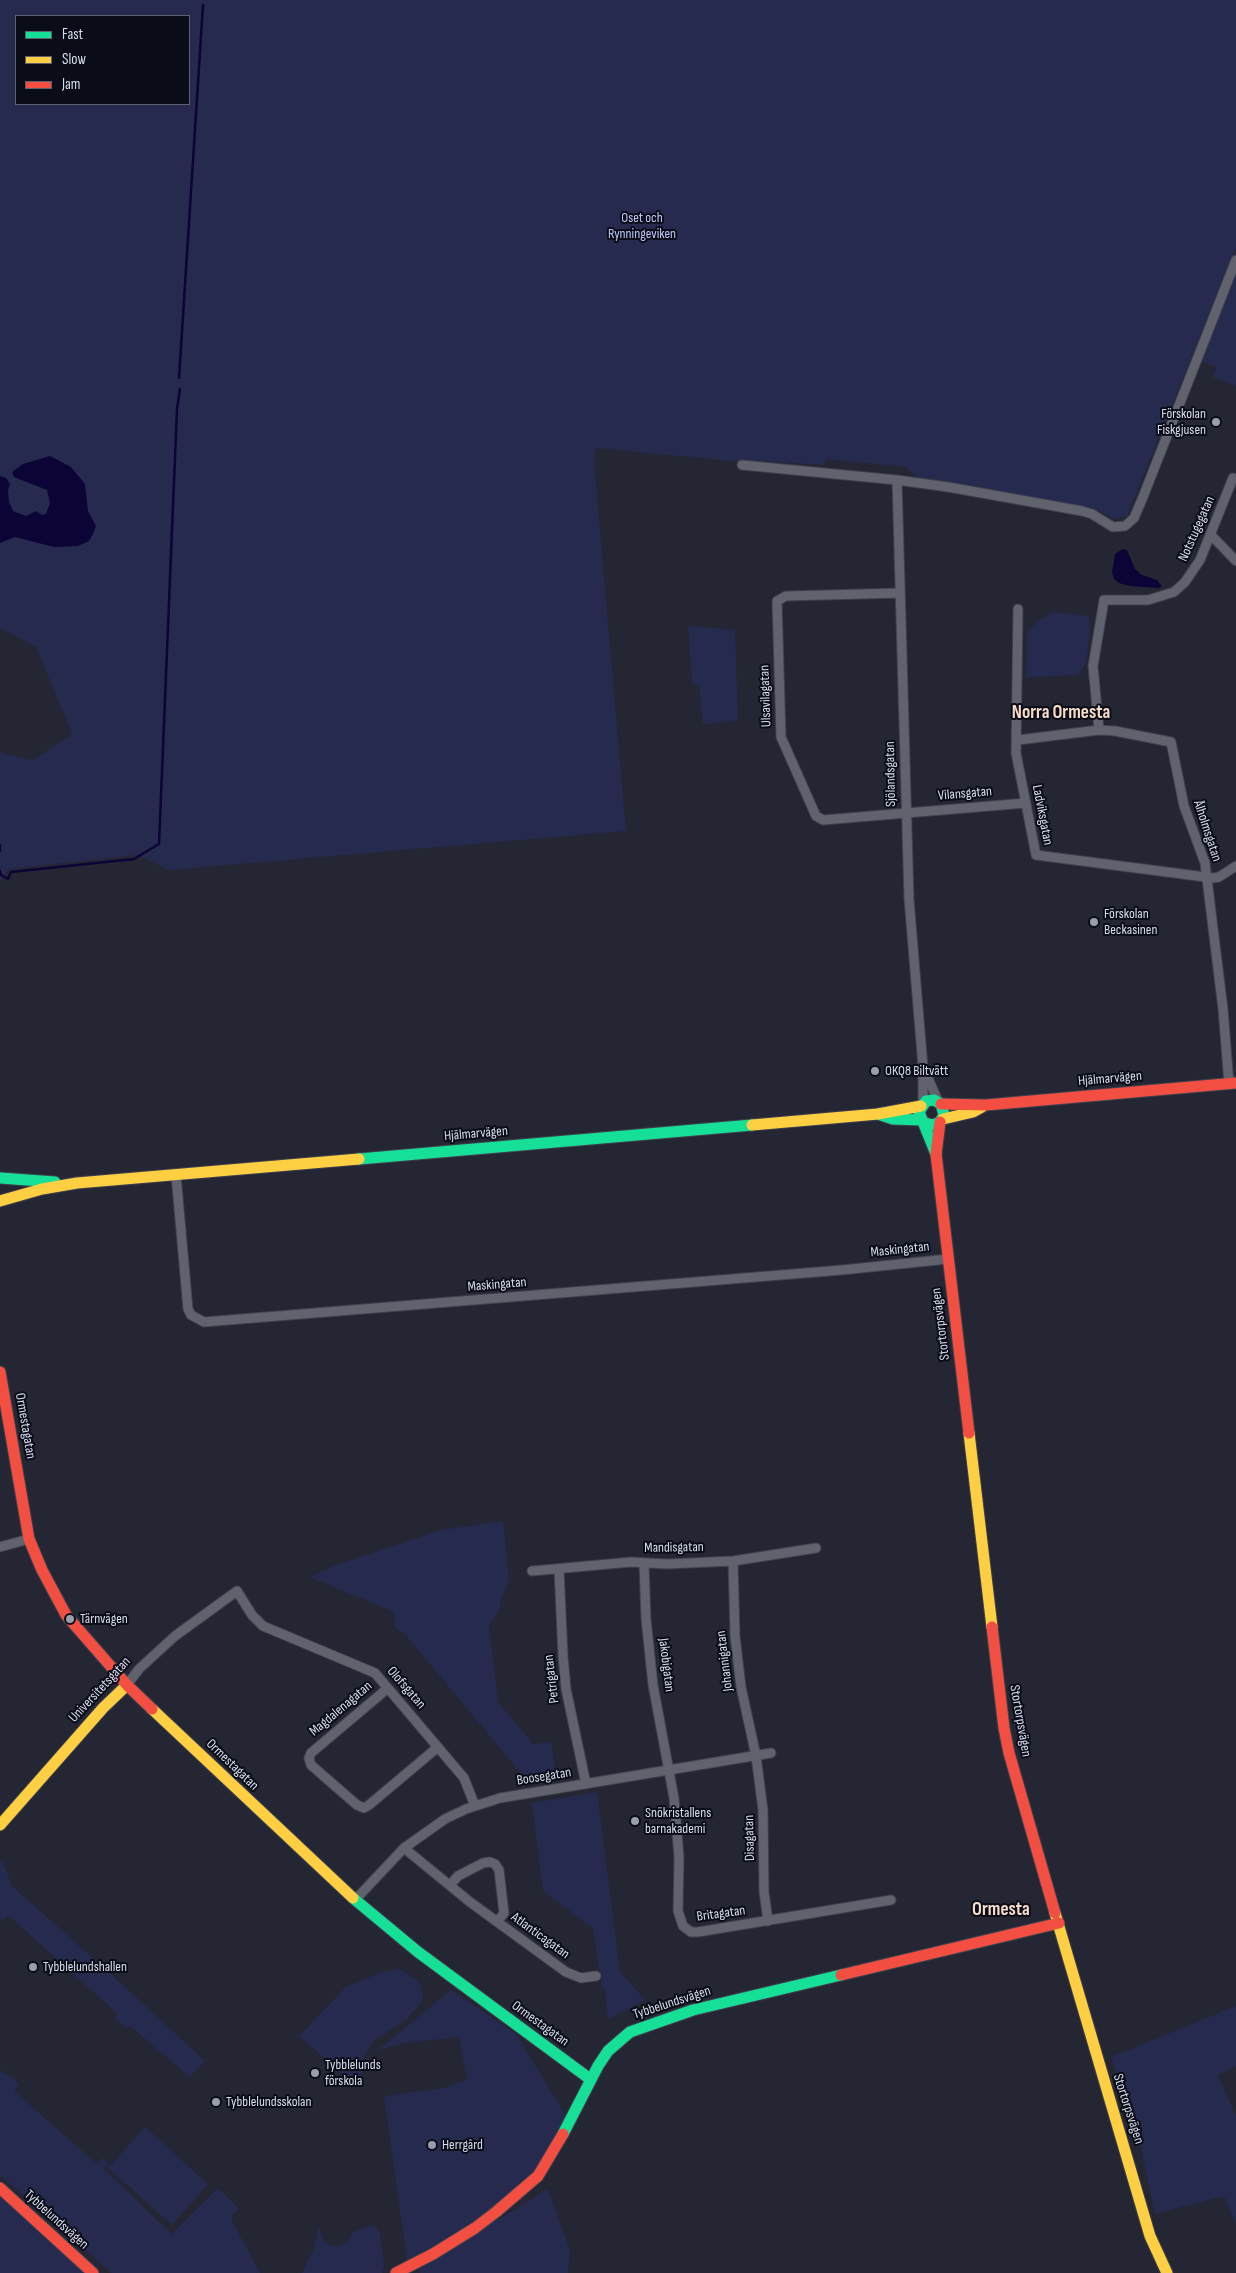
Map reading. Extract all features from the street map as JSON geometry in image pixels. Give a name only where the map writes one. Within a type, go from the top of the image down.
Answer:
[{"type":"street","points":[[742,465],[897,480],[1082,511],[1092,514],[1118,528],[1130,523],[1143,496],[1236,260]]},
{"type":"street","name":"Notstugegatan","points":[[1099,730],[1093,666],[1104,600],[1148,600],[1174,592],[1194,572],[1211,535],[1233,478]]},
{"type":"street","name":"Sjölandsgatan","points":[[897,480],[906,812],[913,965],[922,1067],[922,1105]]},
{"type":"street","points":[[1211,535],[1236,562]]},
{"type":"street","name":"Ulsavilagatan","points":[[900,593],[786,596],[777,601],[776,611],[781,737],[816,816],[824,820],[906,812]]},
{"type":"street","name":"Ladviksgatan","points":[[1018,609],[1018,740],[1016,753],[1036,855],[1207,877]]},
{"type":"street","name":"Ålholmsgatan","points":[[1018,740],[1099,730],[1115,731],[1171,742],[1180,791],[1189,823],[1204,860],[1233,1084]]},
{"type":"street","name":"Vilansgatan","points":[[906,812],[1026,802]]},
{"type":"street","points":[[1207,877],[1219,877],[1236,866]]},
{"type":"street","name":"Sjölandsgatan","points":[[922,1067],[940,1102]]},
{"type":"street","name":"Hjälmarvägen","points":[[940,1102],[986,1105],[1233,1084]]},
{"type":"street","points":[[930,1100],[940,1102],[944,1111],[942,1120],[933,1125],[923,1121],[920,1112],[922,1105],[930,1100]]},
{"type":"street","name":"Hjälmarvägen","points":[[0,1201],[42,1189],[77,1183],[878,1114],[922,1105]]},
{"type":"street","name":"Hjälmarvägen","points":[[942,1120],[973,1112],[986,1105]]},
{"type":"street","name":"Hjälmarvägen","points":[[878,1114],[893,1119],[923,1121]]},
{"type":"street","name":"Stortorpsvägen","points":[[942,1120],[936,1154],[1004,1728],[1009,1753],[1059,1923],[1106,2094],[1133,2174],[1150,2236],[1167,2273]]},
{"type":"street","name":"Stortorpsvägen","points":[[923,1121],[936,1154]]},
{"type":"street","name":"Maskingatan","points":[[176,1175],[188,1309],[191,1315],[204,1322],[842,1270],[948,1259]]},
{"type":"street","points":[[0,1180],[0,1195]]},
{"type":"street","name":"Hjälmarvägen","points":[[0,1180],[77,1183]]},
{"type":"street","name":"Ormestagatan","points":[[0,1372],[29,1539],[42,1570],[66,1615],[127,1685],[225,1780],[355,1900],[418,1952],[590,2079]]},
{"type":"street","points":[[0,1547],[29,1539]]},
{"type":"street","name":"Mandisgatan","points":[[532,1572],[644,1563],[733,1561],[816,1548]]},
{"type":"street","name":"Johannigatan","points":[[733,1561],[735,1636],[741,1687],[756,1756]]},
{"type":"street","name":"Jakobigatan","points":[[644,1563],[646,1619],[652,1676],[668,1770]]},
{"type":"street","name":"Petrigatan","points":[[559,1569],[566,1688],[586,1784]]},
{"type":"street","name":"Universitetsgatan","points":[[0,1825],[103,1708],[127,1685],[139,1669],[175,1636],[237,1591]]},
{"type":"street","name":"Olofsgatan","points":[[237,1591],[252,1615],[263,1626],[372,1671],[467,1782],[476,1806]]},
{"type":"street","name":"Magdalenagatan","points":[[388,1688],[311,1752],[309,1758],[311,1765],[356,1805],[364,1808],[438,1747]]},
{"type":"street","name":"Boosegatan","points":[[355,1900],[404,1848],[446,1819],[476,1806],[500,1798],[771,1753]]},
{"type":"street","name":"Disagatan","points":[[756,1756],[763,1810],[764,1892],[768,1921]]},
{"type":"street","name":"Britagatan","points":[[668,1770],[677,1831],[678,1911],[683,1926],[691,1932],[892,1900]]},
{"type":"street","name":"Atlanticagatan","points":[[404,1848],[497,1922],[566,1972],[580,1978],[596,1976]]},
{"type":"street","name":"Atlanticagatan","points":[[450,1885],[458,1876],[484,1863],[490,1862],[495,1864],[498,1870],[504,1913],[497,1922]]},
{"type":"street","name":"Tybbelundsvägen","points":[[396,2273],[415,2269],[482,2222],[538,2176],[549,2160],[590,2079],[608,2051],[619,2040],[644,2026],[736,1999],[1036,1930],[1059,1923]]},
{"type":"street","name":"Tybbelundsvägen","points":[[0,2188],[93,2273]]},
{"type":"green space","name":"Oset och Rynningeviken","points":[[0,0],[1236,0],[1236,247],[1127,516],[1114,519],[1099,511],[918,478],[906,467],[826,459],[824,465],[744,460],[743,462],[596,448],[594,462],[626,831],[169,870],[137,855],[8,869],[0,883],[0,750],[3,754],[33,760],[72,734],[36,647],[0,628]]},
{"type":"green space","points":[[1236,270],[1236,386],[1213,377],[1217,367],[1201,361]]},
{"type":"green space","points":[[1053,612],[1089,616],[1090,632],[1086,663],[1078,675],[1026,677],[1027,632],[1038,621]]},
{"type":"green space","points":[[688,626],[735,630],[738,721],[703,724],[699,684],[692,684]]},
{"type":"green space","points":[[503,1521],[509,1579],[500,1603],[501,1608],[489,1625],[498,1702],[533,1744],[551,1742],[556,1773],[524,1777],[404,1633],[395,1628],[394,1612],[310,1577],[339,1564],[441,1530]]},
{"type":"green space","points":[[597,1792],[620,1972],[645,2000],[608,2019],[605,1988],[602,1988],[593,1928],[543,1891],[532,1803]]},
{"type":"green space","points":[[2,1860],[12,1886],[205,2061],[190,2077],[130,2026],[127,2029],[115,2018],[118,2014],[8,1915],[3,1920],[0,1918],[0,1862]]},
{"type":"green space","points":[[399,1969],[416,1979],[421,1985],[423,1994],[421,2003],[406,2020],[373,2041],[364,2058],[361,2083],[354,2084],[299,2036],[346,1987],[382,1972]]},
{"type":"green space","points":[[451,1990],[516,2034],[566,2116],[537,2169],[483,2217],[407,2261],[384,2096],[444,2088],[467,2080],[459,2037],[405,2043],[378,2050]]},
{"type":"green space","points":[[1236,2006],[1236,2066],[1218,2075],[1236,2116],[1236,2225],[1224,2196],[1155,2214],[1140,2144],[1111,2057]]},
{"type":"green space","points":[[0,2070],[13,2078],[19,2085],[14,2091],[97,2164],[103,2158],[109,2163],[104,2169],[172,2234],[218,2188],[239,2209],[232,2215],[232,2221],[260,2273],[112,2273],[0,2175]]},
{"type":"green space","points":[[145,2127],[208,2184],[172,2225],[108,2168]]},
{"type":"green space","points":[[548,2189],[570,2250],[568,2273],[420,2273],[418,2268]]},
{"type":"green space","points":[[0,2194],[85,2273],[0,2273]]},
{"type":"green space","points":[[372,2225],[377,2228],[380,2234],[384,2265],[382,2273],[302,2273],[314,2248],[319,2227],[324,2241],[331,2246],[340,2246],[347,2242],[353,2232]]},
{"type":"shaded area","points":[[50,456],[71,467],[85,484],[88,511],[96,526],[89,541],[78,546],[54,547],[15,537],[0,543],[0,476],[6,478],[10,484],[8,490],[9,502],[13,511],[26,516],[36,511],[42,515],[46,514],[50,503],[47,490],[14,477],[12,472],[23,464]]},
{"type":"shaded area","points":[[1123,549],[1127,550],[1135,569],[1142,575],[1157,580],[1162,586],[1159,588],[1129,586],[1119,583],[1114,579],[1112,572],[1115,554]]},
{"type":"waterway","points":[[179,378],[203,5]]},
{"type":"waterway","points":[[0,871],[1,875],[8,879],[11,872],[134,859],[159,844],[177,409],[180,389]]},
{"type":"waterway","points":[[0,845],[0,851]]},
{"type":"traffic: fast","points":[[925,1123],[933,1125],[940,1122],[944,1115],[941,1104],[934,1100],[926,1101],[919,1112],[936,1154]]},
{"type":"traffic: fast","points":[[878,1114],[893,1119],[922,1120]]},
{"type":"traffic: fast","points":[[359,1159],[752,1125]]},
{"type":"traffic: fast","points":[[0,1178],[55,1182]]},
{"type":"traffic: fast","points":[[353,1898],[418,1952],[590,2079]]},
{"type":"traffic: fast","points":[[563,2134],[598,2066],[608,2051],[630,2032],[693,2010],[841,1975]]},
{"type":"traffic: slow","points":[[752,1125],[878,1114],[921,1106]]},
{"type":"traffic: slow","points":[[943,1119],[973,1112],[982,1107]]},
{"type":"traffic: slow","points":[[0,1201],[42,1189],[77,1183],[359,1159]]},
{"type":"traffic: slow","points":[[969,1433],[992,1627]]},
{"type":"traffic: slow","points":[[0,1825],[103,1708],[127,1685]]},
{"type":"traffic: slow","points":[[152,1709],[353,1898]]},
{"type":"traffic: slow","points":[[1055,1913],[1150,2236],[1167,2273]]},
{"type":"traffic: jam","points":[[941,1104],[986,1105],[1236,1083]]},
{"type":"traffic: jam","points":[[940,1122],[936,1154],[969,1433]]},
{"type":"traffic: jam","points":[[0,1372],[29,1539],[42,1570],[66,1615],[127,1685],[152,1709]]},
{"type":"traffic: jam","points":[[992,1627],[1004,1728],[1009,1753],[1055,1913]]},
{"type":"traffic: jam","points":[[841,1975],[1059,1923]]},
{"type":"traffic: jam","points":[[396,2273],[433,2254],[475,2228],[496,2212],[538,2176],[563,2134]]},
{"type":"traffic: jam","points":[[0,2188],[93,2273]]},
{"type":"place","name":"Förskolan Fiskgjusen","points":[[1216,422]]},
{"type":"place","name":"Förskolan Beckasinen","points":[[1094,922]]},
{"type":"place","name":"OKQ8 Biltvätt","points":[[875,1071]]},
{"type":"place","name":"Tärnvägen","points":[[70,1619]]},
{"type":"place","name":"Snökristallens barnakademi","points":[[635,1821]]},
{"type":"place","name":"Tybblelundshallen","points":[[33,1967]]},
{"type":"place","name":"Tybblelunds förskola","points":[[315,2073]]},
{"type":"place","name":"Tybblelundsskolan","points":[[216,2102]]},
{"type":"place","name":"Herrgård","points":[[432,2145]]},
{"type":"district","name":"Norra Ormesta","points":[[1061,713]]},
{"type":"district","name":"Ormesta","points":[[1001,1910]]}]
